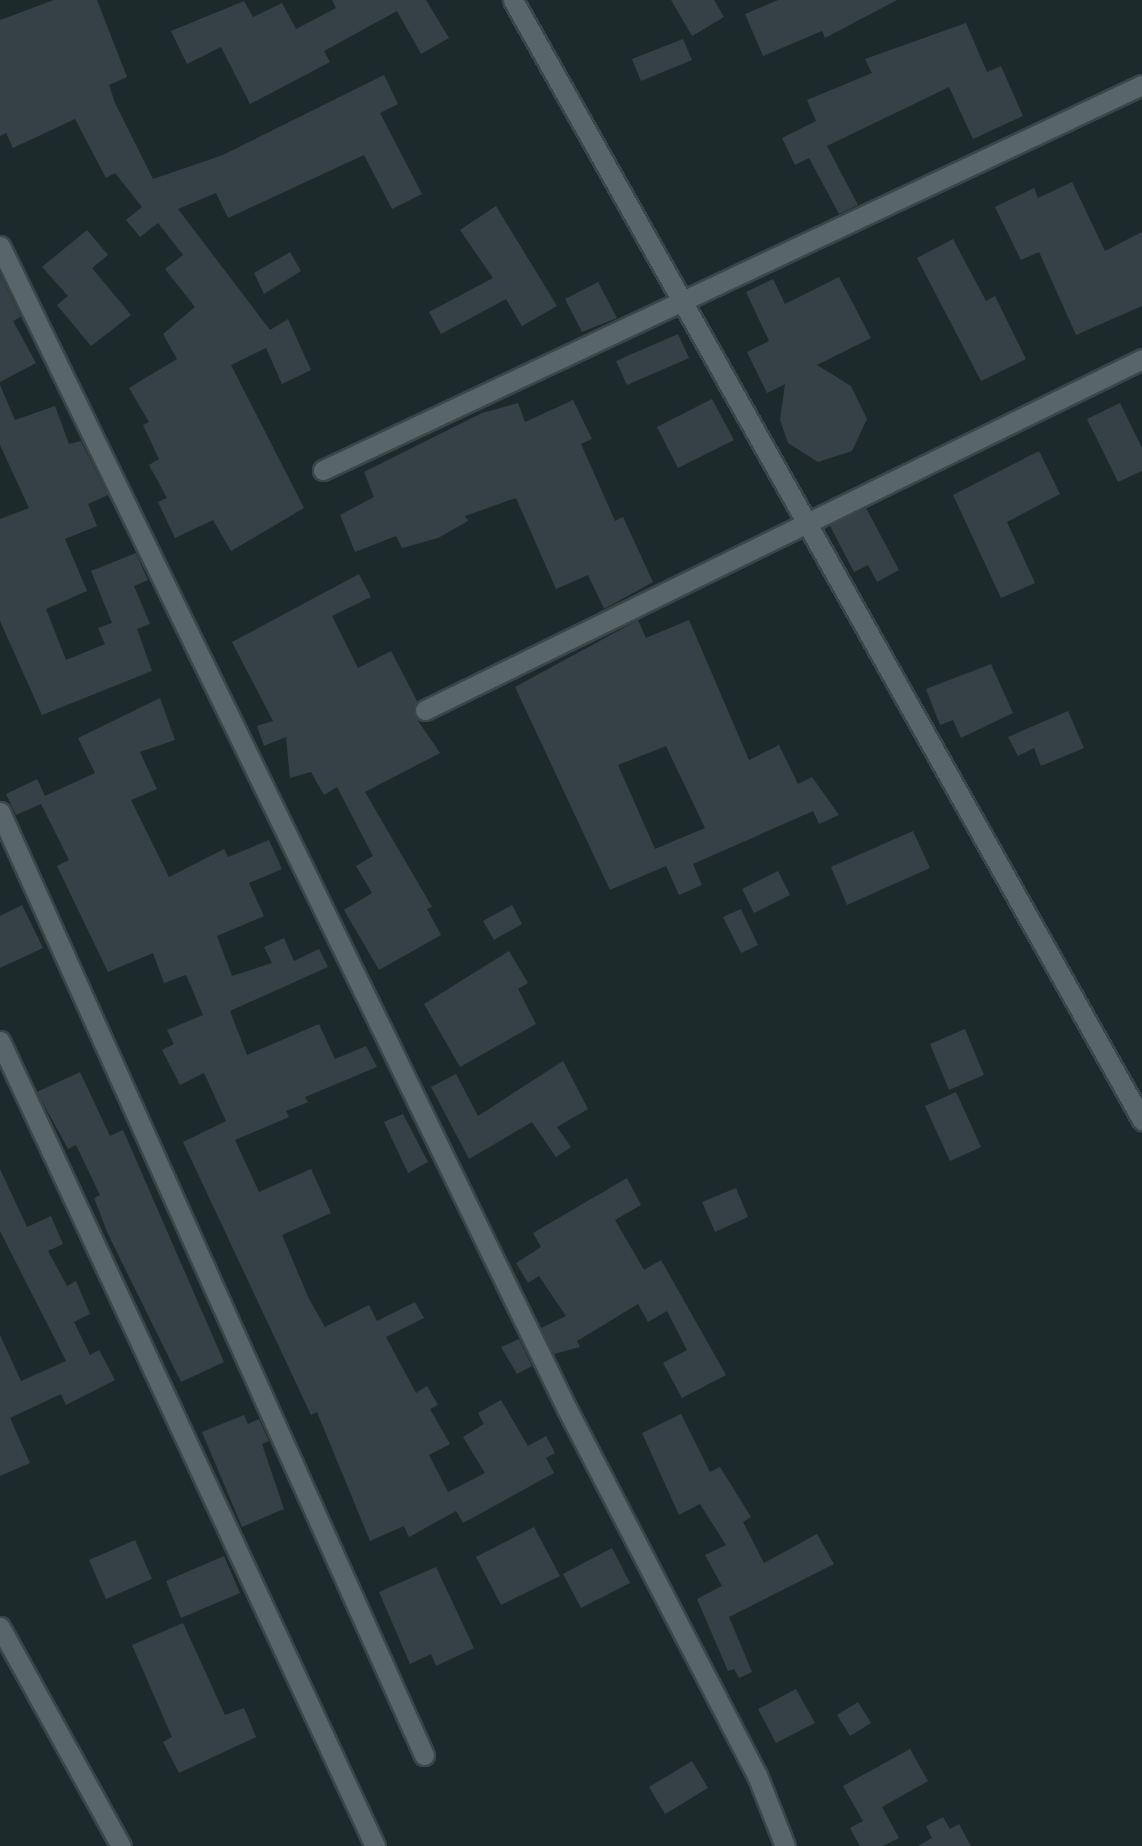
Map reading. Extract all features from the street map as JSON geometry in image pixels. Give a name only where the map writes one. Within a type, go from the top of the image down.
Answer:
[{"type":"street","points":[[513,0],[680,302],[808,523],[1142,1119]]},
{"type":"street","points":[[323,470],[1142,85]]},
{"type":"street","points":[[0,246],[567,1409],[757,1775],[785,1846]]},
{"type":"street","points":[[425,710],[1142,359]]},
{"type":"street","points":[[0,812],[424,1755]]},
{"type":"street","points":[[0,1041],[375,1846]]},
{"type":"street","points":[[0,1627],[121,1846]]},
{"type":"building","points":[[54,0],[97,0],[127,77],[109,85],[115,103],[153,179],[223,155],[384,75],[398,104],[380,113],[422,194],[392,209],[364,155],[228,218],[216,193],[178,209],[270,330],[288,319],[311,370],[282,384],[266,348],[231,365],[304,508],[231,551],[213,520],[175,538],[158,502],[167,498],[149,465],[159,459],[143,425],[149,422],[129,388],[177,359],[163,334],[195,307],[165,269],[183,255],[158,223],[140,237],[126,220],[142,207],[115,173],[106,178],[75,119],[13,148],[6,133],[0,136],[0,20]]},
{"type":"building","points":[[332,0],[426,0],[449,38],[421,54],[397,11],[324,51],[330,62],[250,104],[221,47],[187,64],[171,31],[244,1],[253,17],[282,3],[296,29],[336,8]]},
{"type":"building","points":[[671,0],[714,0],[724,17],[692,36]]},
{"type":"building","points":[[778,0],[897,0],[825,38],[822,31],[763,56],[745,14]]},
{"type":"building","points":[[966,23],[987,72],[1001,66],[1023,116],[973,139],[949,87],[827,146],[858,205],[839,214],[809,158],[795,165],[782,138],[816,121],[807,100],[872,73],[865,59]]},
{"type":"building","points":[[683,39],[692,60],[641,81],[632,59]]},
{"type":"building","points":[[1072,182],[1105,251],[1142,232],[1142,306],[1076,335],[1039,252],[1021,260],[995,207],[1034,188],[1038,198]]},
{"type":"building","points":[[496,206],[557,306],[522,326],[506,299],[441,334],[429,312],[493,278],[460,230]]},
{"type":"building","points":[[87,230],[108,255],[92,268],[131,315],[91,346],[57,305],[68,296],[42,267]]},
{"type":"building","points":[[953,239],[986,301],[995,296],[1026,359],[981,381],[917,258]]},
{"type":"building","points":[[290,252],[301,271],[264,294],[254,273]]},
{"type":"building","points":[[0,274],[21,317],[13,321],[36,363],[0,382]]},
{"type":"building","points":[[839,277],[871,338],[817,365],[851,386],[867,419],[852,451],[818,462],[788,443],[780,420],[785,384],[767,393],[747,352],[769,341],[746,292],[773,279],[785,304]]},
{"type":"building","points":[[598,282],[617,318],[582,332],[565,299]]},
{"type":"building","points":[[678,334],[689,358],[627,385],[616,361]]},
{"type":"building","points":[[0,385],[15,420],[55,406],[69,444],[81,441],[108,495],[88,504],[97,526],[65,539],[87,591],[46,609],[66,660],[105,644],[98,628],[112,623],[91,571],[136,553],[148,580],[134,586],[150,624],[137,629],[152,671],[42,715],[0,621],[0,519],[29,508],[0,445]]},
{"type":"building","points":[[712,399],[734,440],[678,468],[657,427]]},
{"type":"building","points":[[573,400],[592,439],[581,444],[615,521],[623,517],[653,582],[604,609],[588,575],[556,589],[516,498],[465,516],[468,521],[438,538],[402,548],[396,536],[355,552],[340,515],[374,497],[364,472],[482,413],[518,403],[525,422]]},
{"type":"building","points":[[1120,403],[1142,448],[1142,471],[1118,482],[1087,419]]},
{"type":"building","points":[[1039,451],[1060,494],[1007,522],[1035,583],[1001,598],[953,495]]},
{"type":"building","points":[[866,508],[899,570],[877,582],[868,565],[854,572],[830,526]]},
{"type":"building","points":[[359,574],[371,597],[332,616],[358,668],[391,651],[417,701],[414,715],[440,753],[365,792],[432,907],[427,909],[441,935],[379,970],[344,910],[372,893],[356,866],[373,856],[337,787],[324,795],[311,772],[290,778],[286,737],[264,746],[257,726],[273,721],[232,642]]},
{"type":"building","points":[[638,620],[646,638],[689,620],[749,760],[779,745],[798,784],[812,777],[839,815],[819,824],[813,811],[693,864],[702,885],[679,895],[666,866],[610,890],[515,687]],"holes":[[[666,746],[705,828],[655,849],[618,765]]]},
{"type":"building","points":[[991,664],[1013,713],[961,738],[953,720],[940,725],[926,689]]},
{"type":"building","points":[[160,698],[175,740],[140,752],[157,789],[131,800],[169,877],[224,849],[228,857],[269,840],[282,869],[249,883],[264,916],[217,936],[232,976],[272,963],[264,947],[284,938],[294,961],[319,949],[328,967],[230,1011],[247,1055],[319,1024],[335,1059],[366,1046],[377,1067],[305,1097],[308,1102],[286,1111],[289,1117],[235,1140],[259,1192],[311,1169],[331,1213],[282,1235],[309,1299],[325,1327],[369,1305],[377,1321],[415,1302],[424,1318],[386,1337],[416,1393],[427,1386],[438,1405],[430,1409],[450,1444],[429,1455],[448,1492],[485,1473],[463,1437],[484,1424],[478,1413],[501,1400],[528,1446],[546,1436],[555,1453],[546,1458],[554,1473],[463,1523],[456,1511],[409,1537],[404,1526],[370,1541],[317,1412],[311,1415],[183,1142],[226,1121],[204,1073],[180,1085],[162,1050],[174,1044],[167,1030],[203,1015],[186,975],[164,983],[153,953],[108,972],[57,866],[69,860],[41,804],[16,815],[6,794],[37,779],[45,796],[95,773],[78,738]]},
{"type":"building","points":[[1068,711],[1084,748],[1041,766],[1034,748],[1018,756],[1008,737]]},
{"type":"building","points":[[913,831],[930,868],[847,905],[831,867]]},
{"type":"building","points":[[778,871],[790,895],[754,913],[742,889]]},
{"type":"building","points":[[22,905],[43,948],[0,968],[0,916]]},
{"type":"building","points":[[512,905],[522,924],[494,940],[483,921]]},
{"type":"building","points":[[741,909],[758,945],[741,953],[723,917]]},
{"type":"building","points":[[509,951],[528,983],[518,989],[536,1024],[460,1067],[424,1004]]},
{"type":"building","points":[[965,1029],[984,1075],[949,1090],[930,1044]]},
{"type":"building","points":[[563,1061],[588,1109],[557,1127],[571,1147],[556,1157],[532,1122],[469,1159],[431,1087],[456,1074],[478,1116]]},
{"type":"building","points":[[80,1072],[110,1136],[123,1130],[224,1362],[181,1382],[108,1234],[94,1198],[100,1195],[76,1145],[68,1149],[37,1092]]},
{"type":"building","points":[[956,1092],[981,1147],[950,1161],[925,1106]]},
{"type":"building","points":[[403,1114],[428,1162],[408,1173],[384,1122]]},
{"type":"building","points":[[0,1169],[27,1227],[51,1216],[63,1244],[48,1251],[67,1286],[76,1281],[90,1314],[74,1322],[90,1355],[99,1350],[115,1380],[66,1405],[61,1394],[10,1418],[30,1463],[0,1476],[0,1335],[21,1381],[66,1361],[0,1231]]},
{"type":"building","points":[[627,1178],[641,1205],[615,1220],[644,1270],[661,1260],[726,1375],[682,1398],[663,1363],[687,1350],[667,1311],[648,1322],[638,1304],[577,1341],[580,1347],[554,1354],[541,1328],[566,1316],[539,1276],[528,1283],[516,1263],[541,1247],[533,1233]]},
{"type":"building","points":[[736,1188],[748,1217],[715,1232],[702,1202]]},
{"type":"building","points":[[519,1339],[532,1366],[517,1374],[501,1347]]},
{"type":"building","points":[[681,1414],[710,1472],[720,1467],[751,1517],[743,1522],[764,1563],[817,1534],[834,1564],[729,1617],[752,1672],[739,1678],[734,1669],[728,1671],[697,1599],[722,1586],[705,1555],[726,1545],[700,1504],[679,1515],[642,1433]]},
{"type":"building","points":[[244,1415],[248,1424],[259,1419],[269,1441],[262,1444],[284,1509],[242,1527],[202,1432]]},
{"type":"building","points":[[534,1527],[560,1576],[501,1605],[476,1557]]},
{"type":"building","points":[[135,1540],[152,1579],[106,1599],[89,1560]]},
{"type":"building","points":[[612,1548],[630,1583],[581,1608],[563,1574]]},
{"type":"building","points":[[224,1556],[240,1593],[181,1618],[166,1581]]},
{"type":"building","points":[[436,1567],[474,1648],[436,1666],[431,1654],[410,1664],[379,1592]]},
{"type":"building","points":[[183,1623],[225,1715],[244,1708],[256,1737],[179,1773],[163,1742],[172,1737],[132,1645]]},
{"type":"building","points":[[796,1689],[815,1723],[776,1743],[758,1709]]},
{"type":"building","points":[[858,1702],[871,1723],[850,1736],[837,1715]]},
{"type":"building","points":[[910,1749],[928,1781],[882,1807],[899,1838],[883,1846],[860,1846],[850,1828],[863,1821],[843,1786]]},
{"type":"building","points":[[692,1761],[708,1788],[665,1814],[649,1787]]},
{"type":"building","points":[[943,1817],[950,1829],[959,1824],[971,1846],[918,1846],[932,1838],[926,1826]]}]
